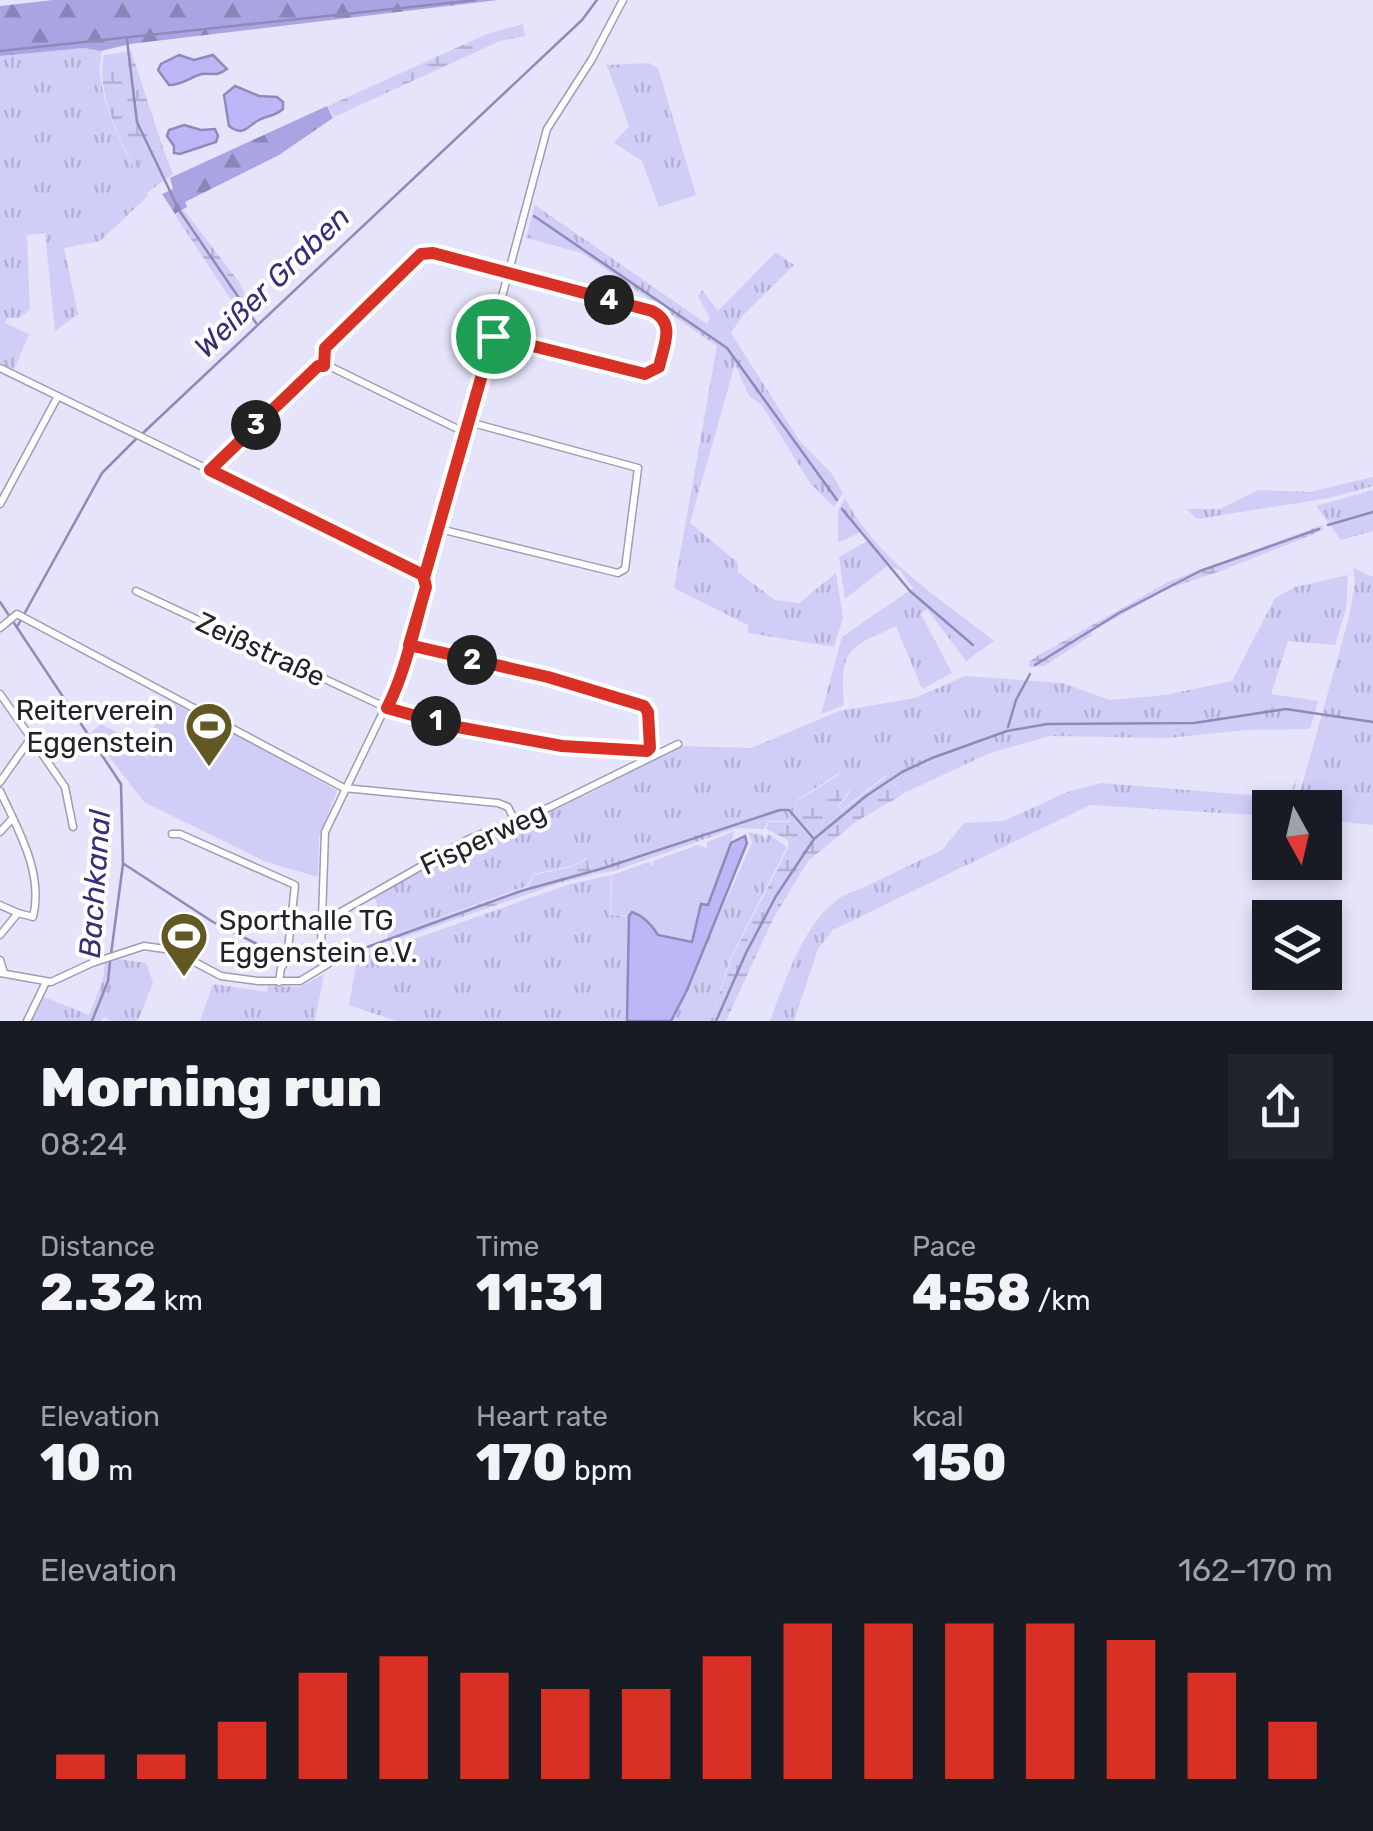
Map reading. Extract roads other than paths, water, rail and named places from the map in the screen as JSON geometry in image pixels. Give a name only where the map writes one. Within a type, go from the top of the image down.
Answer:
[{"type":"street","points":[[424,578],[510,274],[546,130],[592,60],[623,0]]},
{"type":"street","points":[[324,366],[325,348],[421,254],[433,253],[659,314],[668,328],[659,367],[645,374],[493,336]]},
{"type":"street","points":[[210,470],[318,366],[466,433]]},
{"type":"street","points":[[0,368],[419,572],[426,587],[387,708],[325,832],[325,961],[309,976],[300,981],[279,982],[221,976],[165,948],[133,948],[57,981],[46,982],[2,973],[0,960]]},
{"type":"street","points":[[0,504],[58,396]]},
{"type":"street","points":[[440,529],[618,573],[625,569],[638,468],[469,422]]},
{"type":"street","name":"Zeißstraße","points":[[136,591],[387,708],[452,726],[562,746],[647,751],[650,748],[648,712],[644,706],[548,677],[409,645]]},
{"type":"street","points":[[0,628],[19,618],[344,788],[498,803],[508,807],[514,818]]},
{"type":"street","points":[[0,694],[68,793],[73,827]]},
{"type":"street","points":[[0,782],[31,738]]},
{"type":"street","name":"Fisperweg","points":[[322,923],[469,839],[550,807],[678,744]]},
{"type":"street","points":[[0,791],[34,875],[36,904],[33,917],[0,905]]},
{"type":"street","points":[[0,832],[12,819]]},
{"type":"street","points":[[172,834],[180,834],[295,885],[287,959],[279,982]]},
{"type":"street","points":[[0,935],[18,913]]},
{"type":"street","points":[[28,1021],[46,982]]},
{"type":"waterway","points":[[0,51],[476,0]]},
{"type":"waterway","name":"Weißer Graben","points":[[143,433],[582,20],[597,0]]},
{"type":"waterway","points":[[127,40],[137,122],[179,210],[256,323]]},
{"type":"waterway","points":[[534,216],[727,348],[837,500]]},
{"type":"waterway","name":"Weißer Graben","points":[[17,627],[102,473],[137,438]]},
{"type":"waterway","points":[[842,509],[910,591],[973,645]]},
{"type":"waterway","points":[[1328,525],[1373,512]]},
{"type":"waterway","points":[[1035,665],[1119,613],[1200,571],[1319,529]]},
{"type":"waterway","name":"Bachkanal","points":[[0,602],[121,784],[123,864],[111,954]]},
{"type":"waterway","points":[[1008,727],[1030,674]]},
{"type":"waterway","points":[[716,1021],[776,896],[814,839],[866,796],[932,758],[1007,731],[1047,724],[1194,723],[1286,709],[1373,722]]},
{"type":"waterway","points":[[362,949],[521,891],[780,810],[789,810],[814,839]]},
{"type":"waterway","points":[[124,864],[213,922],[277,954]]},
{"type":"waterway","name":"Bachkanal","points":[[92,1021],[108,981],[110,962]]},
{"type":"place","name":"Reiterverein Eggenstein","points":[[209,768]]},
{"type":"place","name":"Sporthalle TG Eggenstein e.V.","points":[[184,978]]}]
